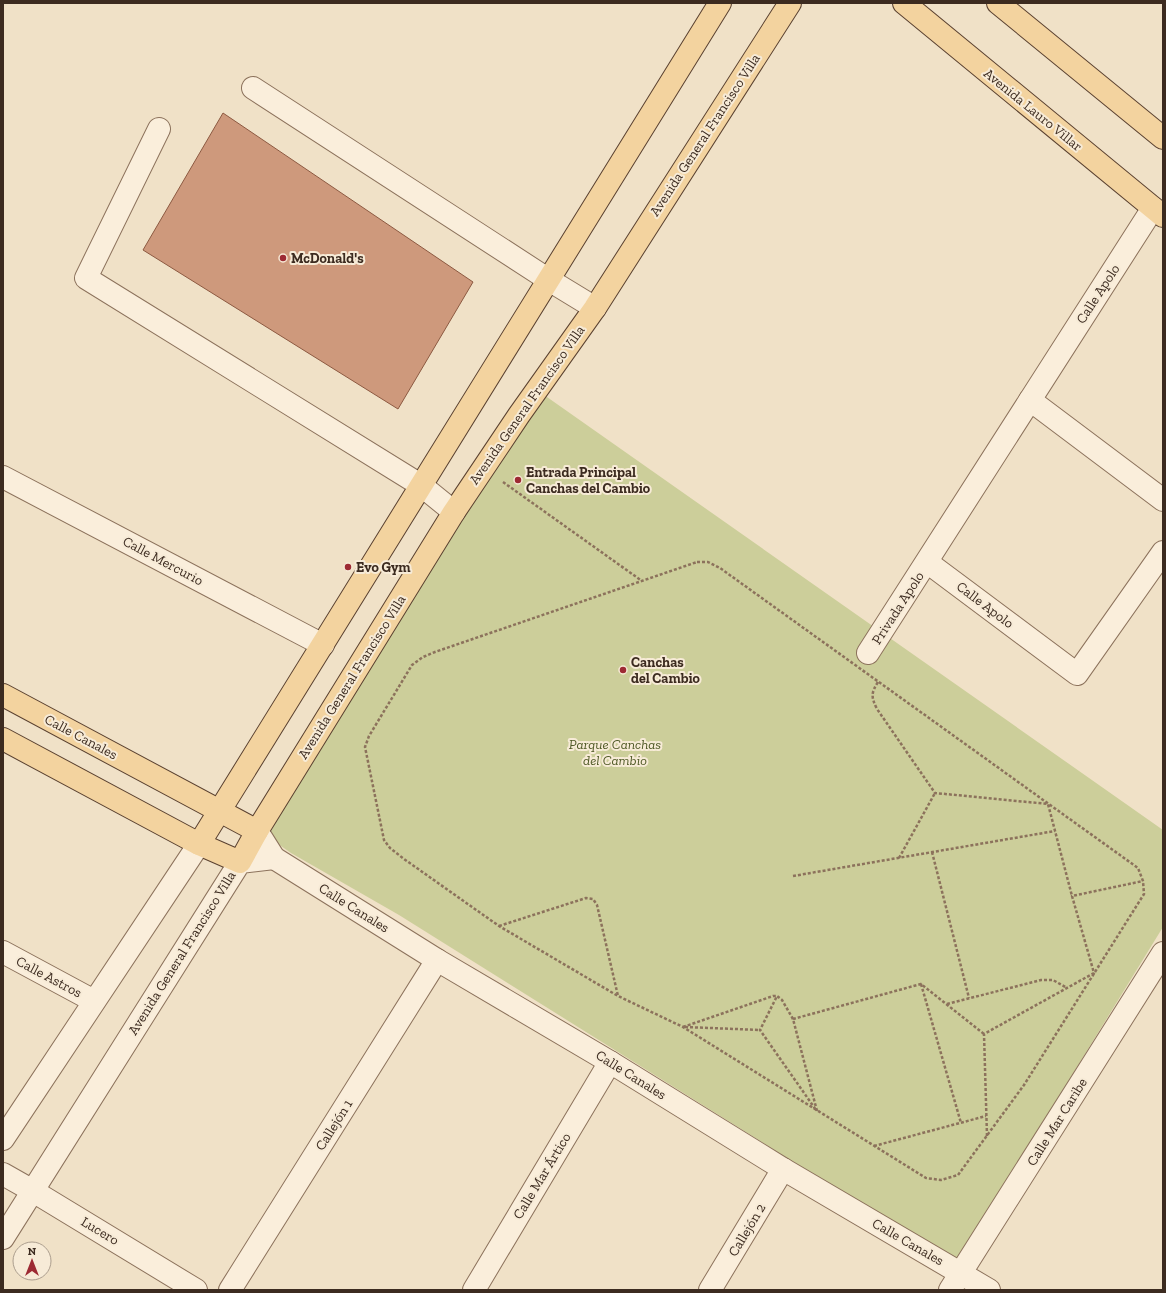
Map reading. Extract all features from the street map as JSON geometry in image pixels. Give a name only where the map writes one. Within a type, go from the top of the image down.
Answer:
[{"type":"main road","points":[[199,844],[324,645],[720,3]]},
{"type":"main road","name":"Avenida General Francisco Villa","points":[[240,862],[257,831],[454,512],[519,415],[594,308],[790,3]]},
{"type":"main road","name":"Avenida Lauro Villar","points":[[904,3],[1158,212]]},
{"type":"main road","points":[[998,3],[1163,138]]},
{"type":"main road","name":"Calle Canales","points":[[3,695],[257,831]]},
{"type":"main road","points":[[3,739],[199,844],[240,862]]},
{"type":"street","points":[[253,88],[594,308]]},
{"type":"street","points":[[159,129],[86,278],[422,486],[454,512]]},
{"type":"street","name":"Calle Apolo","points":[[1158,212],[1030,400],[927,562],[1077,674],[1163,552]]},
{"type":"street","points":[[1030,400],[1163,500]]},
{"type":"street","name":"Calle Mercurio","points":[[3,477],[324,645]]},
{"type":"street","name":"Privada Apolo","points":[[868,653],[927,562]]},
{"type":"street","name":"Calle Canales","points":[[257,831],[274,858],[437,960],[610,1062],[783,1169],[956,1281],[989,1290]]},
{"type":"street","points":[[3,1139],[199,844]]},
{"type":"street","points":[[240,862],[274,858]]},
{"type":"street","name":"Avenida General Francisco Villa","points":[[3,1238],[240,862]]},
{"type":"street","name":"Calle Astros","points":[[3,952],[94,1001]]},
{"type":"street","name":"Calle Mar Caribe","points":[[956,1281],[1163,953]]},
{"type":"street","name":"Callejón 1","points":[[230,1290],[437,960]]},
{"type":"street","name":"Calle Mar Ártico","points":[[474,1290],[610,1062]]},
{"type":"street","name":"Callejón 2","points":[[710,1290],[783,1169]]},
{"type":"street","name":"Lucero","points":[[3,1174],[196,1290]]},
{"type":"path","points":[[483,468],[642,581]]},
{"type":"path","points":[[697,562],[708,562],[720,568],[878,682],[1138,868],[1143,881],[1144,894],[1024,1085],[958,1175],[941,1180],[926,1178],[683,1027],[618,996],[498,926],[390,848],[384,840],[365,747],[412,665],[422,657],[697,562]]},
{"type":"path","points":[[878,682],[872,692],[873,701],[877,709],[935,793],[1048,804]]},
{"type":"path","points":[[899,858],[935,793]]},
{"type":"path","points":[[1048,804],[1094,973]]},
{"type":"path","points":[[793,876],[1055,831]]},
{"type":"path","points":[[932,852],[969,998]]},
{"type":"path","points":[[1072,896],[1143,881]]},
{"type":"path","points":[[498,926],[586,898],[593,899],[597,905],[618,996]]},
{"type":"path","points":[[984,1034],[1094,973]]},
{"type":"path","points":[[947,1004],[1041,980],[1053,980],[1067,988]]},
{"type":"path","points":[[921,984],[984,1034],[986,1136]]},
{"type":"path","points":[[793,1019],[921,984]]},
{"type":"path","points":[[921,984],[961,1123]]},
{"type":"path","points":[[683,1027],[773,996],[778,996],[793,1019],[817,1111]]},
{"type":"path","points":[[760,1030],[778,996]]},
{"type":"path","points":[[683,1027],[760,1030]]},
{"type":"path","points":[[760,1030],[817,1111]]},
{"type":"path","points":[[873,1146],[986,1116]]},
{"type":"green space","name":"Canchas del Cambio","points":[[537,390],[1163,830],[1163,927],[956,1264],[399,915],[291,853],[268,837],[319,742]]},
{"type":"building","points":[[223,113],[473,282],[398,409],[143,250]]},
{"type":"place","name":"McDonald's","points":[[283,258]]},
{"type":"place","name":"Entrada Principal Canchas del Cambio","points":[[518,480]]},
{"type":"place","name":"Evo Gym","points":[[348,567]]},
{"type":"place","name":"Canchas del Cambio","points":[[623,670]]},
{"type":"park label","name":"Parque Canchas del Cambio","points":[[615,752]]}]
